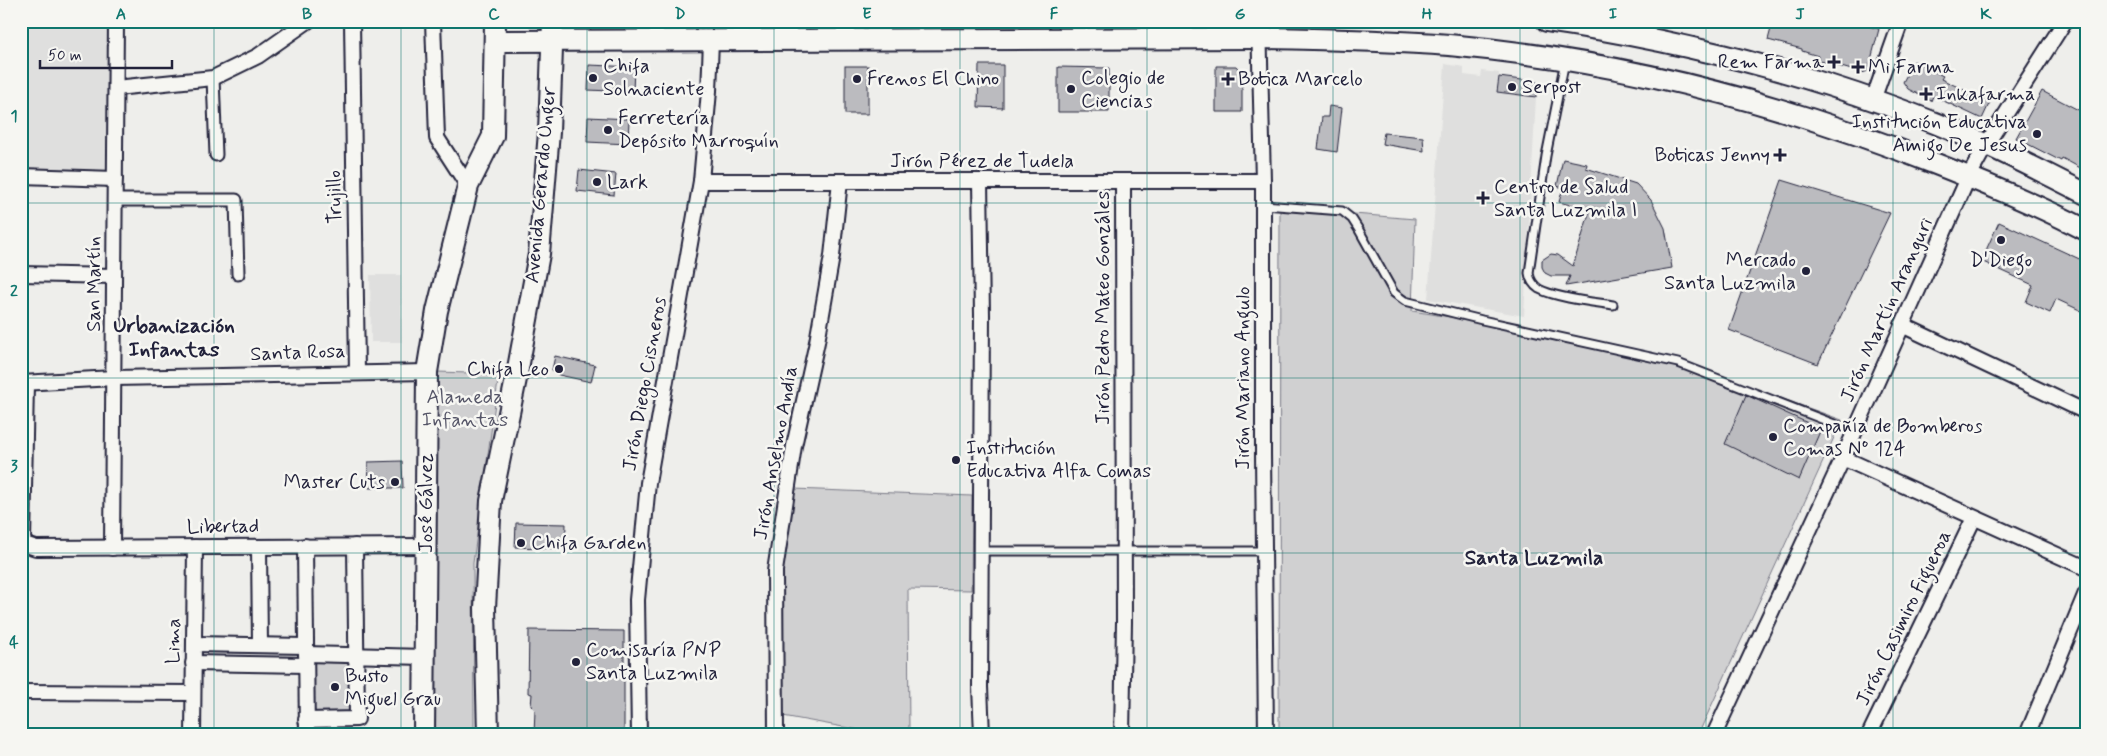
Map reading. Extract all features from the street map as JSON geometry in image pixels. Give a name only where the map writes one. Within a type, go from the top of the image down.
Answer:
[{"type":"main road","points":[[495,21],[495,41],[552,31],[710,41],[1260,30],[1362,40],[1450,45],[1565,60],[1694,85],[1771,106],[1877,140],[1969,176],[2086,230]]},
{"type":"main road","points":[[1547,21],[1633,36],[1703,51],[1873,100],[1986,145],[2086,194]]},
{"type":"main road","name":"Avenida Gerardo Unger","points":[[488,735],[485,608],[491,500],[539,254],[549,132],[552,31]]},
{"type":"main road","name":"José Gálvez","points":[[424,735],[427,372],[437,311],[468,186],[493,136],[495,41]]},
{"type":"street","name":"San Martín","points":[[112,548],[116,21]]},
{"type":"street","points":[[116,88],[213,78],[258,56],[308,21]]},
{"type":"street","name":"Trujillo","points":[[352,21],[357,372]]},
{"type":"street","points":[[433,21],[437,138],[468,186]]},
{"type":"street","points":[[1873,100],[1901,21]]},
{"type":"street","name":"Jirón Martín Aranguri","points":[[1714,735],[1843,458],[1969,176],[1986,145],[2065,21]]},
{"type":"street","name":"Jirón Mariano Angulo","points":[[1260,30],[1263,180],[1266,735]]},
{"type":"street","name":"Jirón Diego Cisneros","points":[[639,735],[637,600],[648,483],[701,181],[709,91],[710,41]]},
{"type":"street","points":[[213,78],[216,155]]},
{"type":"street","points":[[21,176],[115,179]]},
{"type":"street","name":"Jirón Pérez de Tudela","points":[[701,181],[1263,180]]},
{"type":"street","name":"Jirón Anselmo Andía","points":[[776,735],[775,571],[794,446],[817,342],[832,256],[840,181]]},
{"type":"street","points":[[980,181],[980,687],[982,735]]},
{"type":"street","name":"Jirón Pedro Mateo Gonzáles","points":[[1122,735],[1124,550],[1123,181]]},
{"type":"street","points":[[115,200],[236,200],[238,274]]},
{"type":"street","points":[[21,274],[114,276]]},
{"type":"street","points":[[1902,325],[2086,412]]},
{"type":"street","name":"Santa Rosa","points":[[24,383],[114,378],[427,372]]},
{"type":"street","points":[[22,543],[24,383]]},
{"type":"street","points":[[1843,458],[2086,568]]},
{"type":"street","name":"Jirón Casimiro Figueroa","points":[[1869,735],[1974,518]]},
{"type":"street","name":"Libertad","points":[[22,543],[36,548],[165,549],[195,547],[426,546]]},
{"type":"street","points":[[304,546],[307,735]]},
{"type":"street","points":[[306,720],[357,719],[355,546]]},
{"type":"street","name":"Lima","points":[[193,735],[195,547]]},
{"type":"street","points":[[259,547],[260,645]]},
{"type":"street","points":[[2027,735],[2086,593]]},
{"type":"street","points":[[194,644],[260,645],[306,655]]},
{"type":"street","points":[[194,663],[306,655],[425,656]]},
{"type":"street","points":[[21,692],[193,693]]},
{"type":"lane","points":[[1565,60],[1546,156],[1529,273],[1530,280],[1539,289],[1549,293],[1613,306]]},
{"type":"lane","points":[[1263,205],[1342,211],[1352,219],[1359,230],[1394,293],[1405,301],[1678,363],[1854,432]]},
{"type":"lane","points":[[980,551],[1264,551]]},
{"type":"shaded area","points":[[21,23],[109,23],[106,173],[21,171]]},
{"type":"shaded area","name":"Centro de Salud Santa Luzmila I","points":[[1445,64],[1464,67],[1464,75],[1481,77],[1482,71],[1499,73],[1497,92],[1536,97],[1524,316],[1428,299]]},
{"type":"shaded area","points":[[370,275],[401,275],[402,342],[371,342]]},
{"type":"green space","points":[[1280,208],[1415,219],[1412,311],[1475,321],[1702,370],[1842,420],[1698,735],[1279,735]]},
{"type":"green space","name":"Alameda Infantas","points":[[437,372],[499,374],[473,563],[474,735],[435,735],[432,580]]},
{"type":"green space","points":[[794,489],[972,496],[971,590],[908,589],[909,735],[887,735],[783,716],[781,572]]},
{"type":"green space","points":[[310,660],[356,661],[357,719],[311,720]]},
{"type":"building","points":[[1773,21],[1848,21],[1879,29],[1868,71],[1862,73],[1817,60],[1818,56],[1802,51],[1802,49],[1768,40]]},
{"type":"building","points":[[1914,61],[1943,76],[1941,79],[1990,102],[1982,119],[1933,96],[1931,101],[1908,89],[1903,82]]},
{"type":"building","points":[[589,65],[634,67],[633,92],[588,90]]},
{"type":"building","points":[[979,65],[1003,65],[1003,108],[978,107]]},
{"type":"building","points":[[845,66],[868,66],[868,114],[845,114]]},
{"type":"building","points":[[1216,66],[1236,66],[1242,73],[1242,112],[1216,112]]},
{"type":"building","points":[[1058,67],[1109,68],[1109,112],[1058,112]]},
{"type":"building","points":[[1499,77],[1537,82],[1536,97],[1497,92]]},
{"type":"building","points":[[2042,91],[2086,114],[2086,171],[2062,158],[2061,161],[2016,138]]},
{"type":"building","points":[[1329,106],[1342,108],[1337,152],[1318,149],[1322,117],[1328,117]]},
{"type":"building","name":"Ferretería Depósito Marroquín","points":[[588,117],[629,119],[628,144],[587,142]]},
{"type":"building","points":[[1384,133],[1423,137],[1424,151],[1382,144]]},
{"type":"building","points":[[1563,159],[1587,164],[1586,168],[1636,184],[1651,200],[1665,228],[1672,268],[1566,286],[1570,276],[1551,276],[1545,273],[1542,267],[1542,260],[1551,254],[1558,255],[1573,266],[1590,210],[1559,202],[1563,188],[1557,186]]},
{"type":"building","name":"Lark","points":[[579,170],[616,174],[614,195],[577,191]]},
{"type":"building","name":"Mercado Santa Luzmila","points":[[1782,180],[1890,213],[1818,364],[1729,330]]},
{"type":"building","points":[[1999,222],[2086,262],[2086,313],[2056,299],[2050,313],[2026,302],[2033,285],[1981,261]]},
{"type":"building","points":[[555,356],[595,365],[591,382],[559,375],[552,370]]},
{"type":"building","name":"Compañía de Bomberos Comas Nº 124","points":[[1746,395],[1821,429],[1799,480],[1725,444]]},
{"type":"building","points":[[402,461],[403,488],[369,488],[368,462]]},
{"type":"building","points":[[516,523],[566,524],[565,549],[515,547]]},
{"type":"building","name":"Comisaría PNP Santa Luzmila","points":[[529,630],[624,631],[624,735],[534,735],[535,710],[531,706],[532,694],[528,693]]},
{"type":"place","name":"Rem Farma","points":[[1834,62]]},
{"type":"place","name":"Mi Farma","points":[[1858,67]]},
{"type":"place","name":"Chifa Solnaciente","points":[[593,78]]},
{"type":"place","name":"Frenos El Chino","points":[[857,79]]},
{"type":"place","name":"Botica Marcelo","points":[[1228,79]]},
{"type":"place","name":"Serpost","points":[[1512,87]]},
{"type":"place","name":"Colegio de Ciencias","points":[[1071,89]]},
{"type":"place","name":"Inkafarma","points":[[1926,94]]},
{"type":"place","name":"Ferretería Depósito Marroquín","points":[[608,130]]},
{"type":"place","name":"Institución Educativa Amigo De Jesus","points":[[2037,134]]},
{"type":"place","name":"Boticas Jenny","points":[[1780,155]]},
{"type":"place","name":"Lark","points":[[597,182]]},
{"type":"place","name":"Centro de Salud Santa Luzmila I","points":[[1483,198]]},
{"type":"place","name":"D'Diego","points":[[2001,240]]},
{"type":"place","name":"Mercado Santa Luzmila","points":[[1806,271]]},
{"type":"place","name":"Chifa Leo","points":[[559,369]]},
{"type":"place","name":"Compañía de Bomberos Comas Nº 124","points":[[1773,437]]},
{"type":"place","name":"Institución Educativa Alfa Comas","points":[[956,460]]},
{"type":"place","name":"Master Cuts","points":[[395,482]]},
{"type":"place","name":"Chifa Garden","points":[[521,543]]},
{"type":"place","name":"Comisaría PNP Santa Luzmila","points":[[576,662]]},
{"type":"place","name":"Busto Miguel Grau","points":[[335,687]]},
{"type":"district","name":"Urbanización Infantas","points":[[174,338]]},
{"type":"district","name":"Santa Luzmila","points":[[1534,558]]}]
